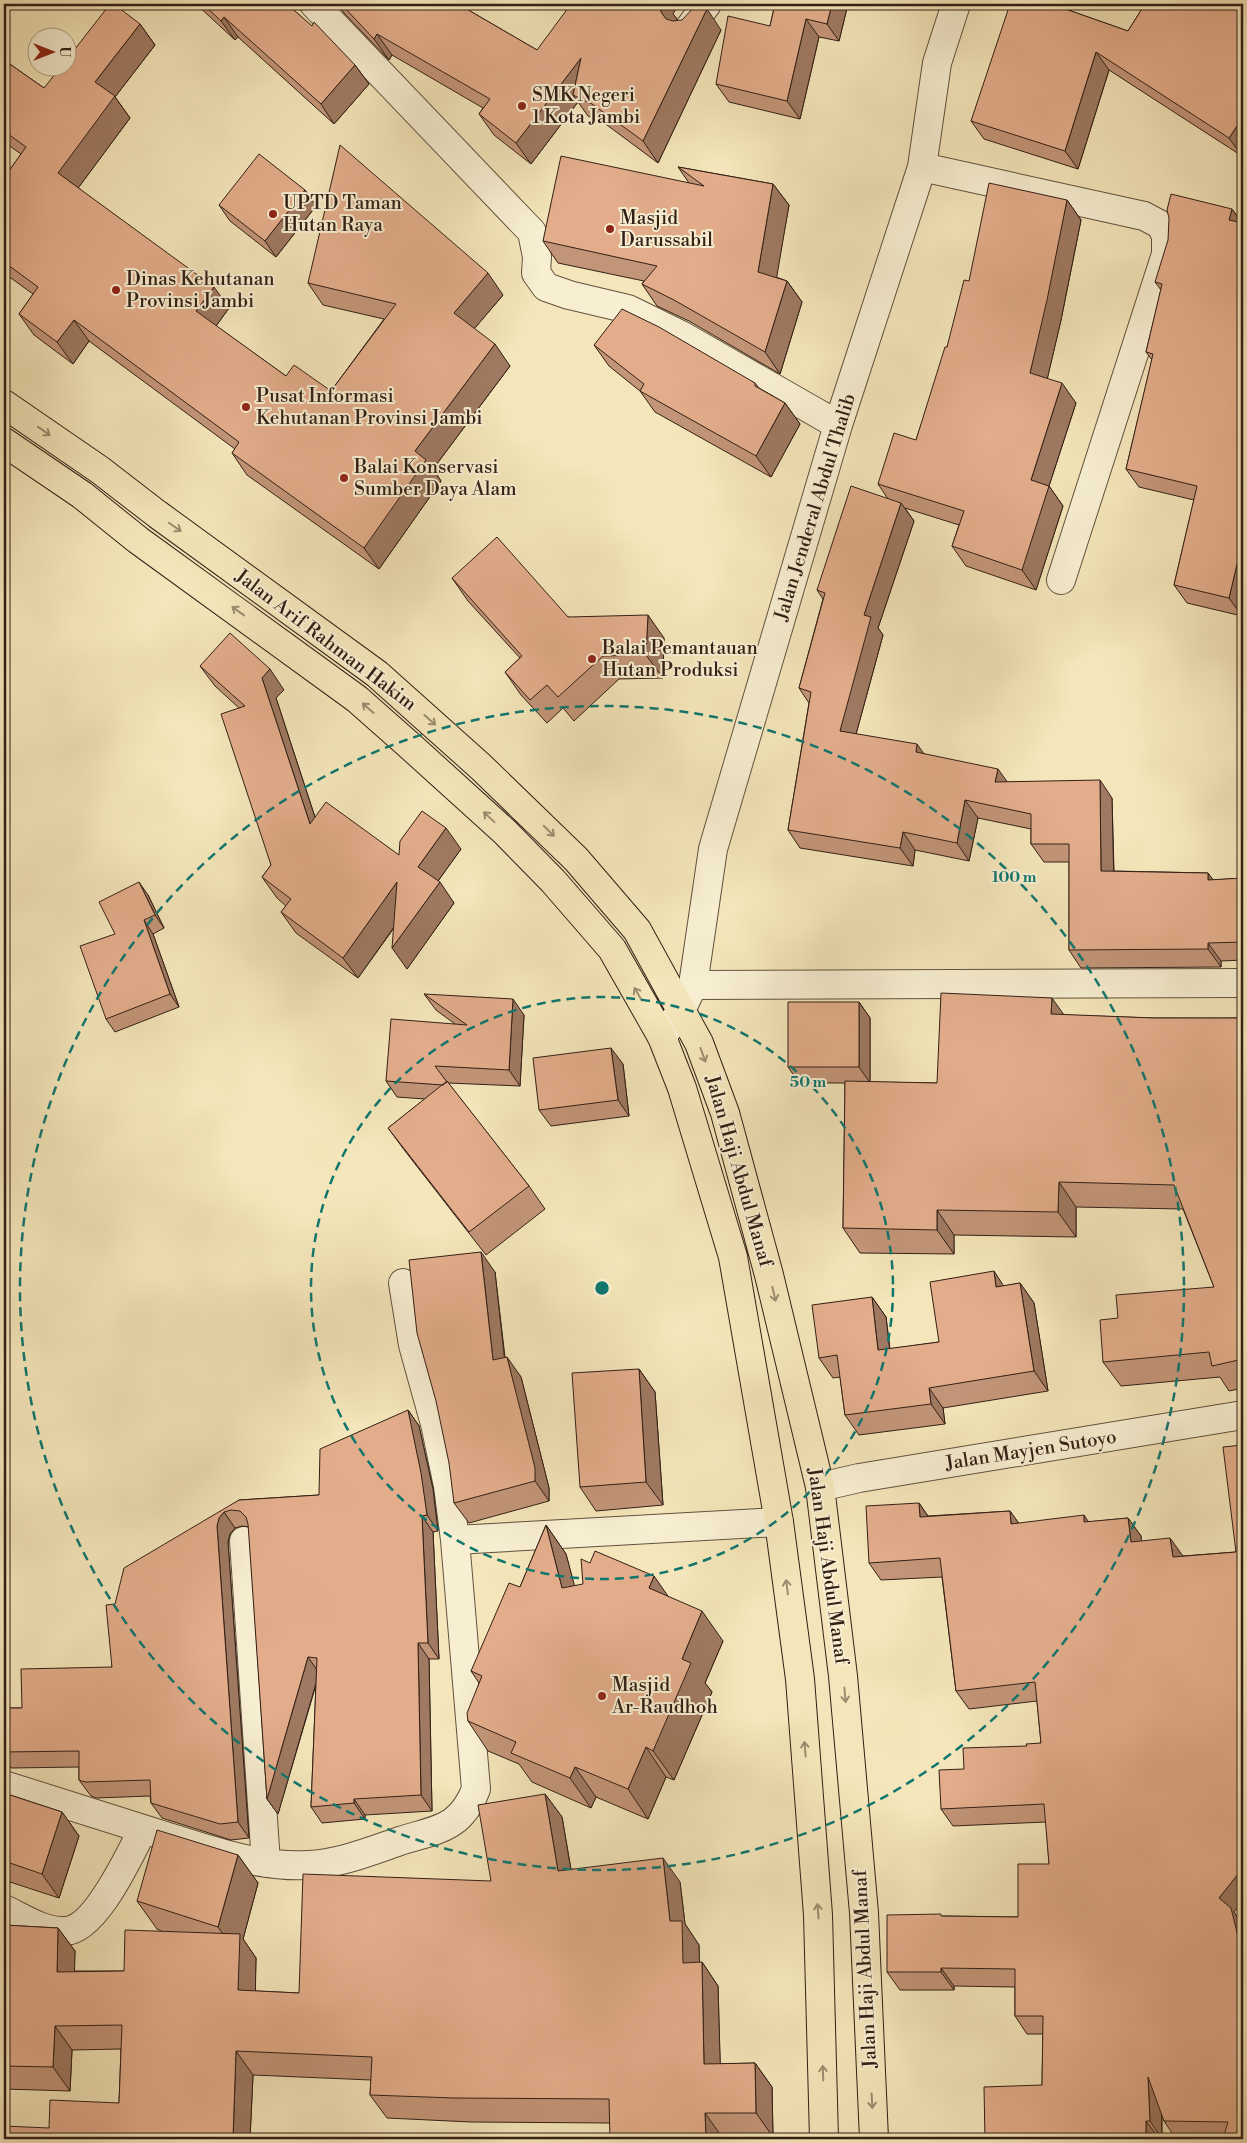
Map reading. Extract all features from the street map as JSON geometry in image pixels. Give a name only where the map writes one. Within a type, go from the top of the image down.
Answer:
[{"type":"main road","name":"Jalan Arif Rahman Hakim","points":[[4,404],[100,470],[157,514],[362,663],[430,721],[527,809],[576,859],[637,930],[681,1011]]},
{"type":"main road","name":"Jalan Arif Rahman Hakim","points":[[4,442],[82,495],[138,540],[357,699],[431,764],[519,846],[553,881],[612,949],[662,1037]]},
{"type":"main road","name":"Jalan Haji Abdul Manaf","points":[[681,1011],[699,1043],[725,1113],[769,1276],[820,1487],[843,1676],[864,1913],[874,2139]]},
{"type":"main road","name":"Jalan Haji Abdul Manaf","points":[[662,1037],[682,1088],[733,1257],[779,1522],[800,1680],[818,1914],[824,2139]]},
{"type":"street","points":[[314,4],[532,232],[537,257],[536,273],[546,287],[569,295],[628,309],[681,335],[838,425]]},
{"type":"street","points":[[690,27],[707,4]]},
{"type":"street","name":"Jalan Jenderal Abdul Thalib","points":[[662,1037],[681,1011],[693,986],[713,849],[838,425],[922,167],[937,64],[956,4]]},
{"type":"street","points":[[922,167],[1144,216],[1161,225],[1166,236],[1166,254],[1061,580]]},
{"type":"street","points":[[693,986],[1243,983]]},
{"type":"street","points":[[4,1785],[205,1848],[266,1863],[308,1865],[349,1858],[444,1827],[464,1814],[476,1789],[455,1540],[448,1486],[435,1424],[413,1345],[403,1283]]},
{"type":"street","name":"Jalan Mayjen Sutoyo","points":[[820,1487],[859,1478],[1243,1415]]},
{"type":"street","points":[[455,1540],[779,1522]]},
{"type":"street","points":[[244,1541],[266,1863]]},
{"type":"street","points":[[4,1909],[47,1929],[67,1931],[81,1925],[107,1897],[143,1829]]},
{"type":"building","points":[[110,4],[114,4],[140,24],[95,82],[115,96],[58,173],[214,287],[196,311],[286,376],[294,365],[331,391],[396,304],[308,283],[340,145],[488,273],[454,313],[495,344],[415,451],[426,460],[364,548],[232,453],[239,442],[74,320],[57,342],[19,314],[38,287],[4,262],[4,178],[26,147],[4,131],[4,60],[44,88],[52,78],[78,78],[78,45]]},
{"type":"building","points":[[203,4],[287,4],[312,26],[314,22],[355,65],[321,104],[224,17],[221,21]]},
{"type":"building","points":[[341,4],[458,4],[537,50],[571,4],[660,4],[661,12],[666,19],[673,21],[682,20],[695,6],[707,9],[643,141],[592,104],[573,95],[581,58],[516,143],[479,114],[490,99],[377,34],[374,39]]},
{"type":"building","points":[[775,4],[832,4],[827,24],[806,19],[787,101],[716,84],[728,16],[770,26]]},
{"type":"building","points":[[1010,4],[1051,4],[1128,31],[1145,4],[1243,4],[1243,117],[1229,138],[1096,52],[1065,151],[971,121]]},
{"type":"building","name":"UPTD Taman Hutan Raya","points":[[259,154],[305,190],[265,241],[219,205]]},
{"type":"building","points":[[561,156],[704,186],[678,167],[773,184],[758,272],[787,281],[765,352],[642,284],[657,266],[543,241]]},
{"type":"building","points":[[989,183],[1067,200],[1030,373],[1062,383],[1031,480],[1049,486],[1022,570],[952,546],[964,511],[878,484],[894,433],[916,440],[945,347],[947,347],[964,280],[969,281]]},
{"type":"building","points":[[1171,194],[1232,209],[1229,220],[1243,223],[1243,539],[1229,598],[1174,585],[1197,486],[1126,469],[1153,354],[1146,352],[1162,284],[1155,282],[1168,240],[1169,218],[1167,210]]},
{"type":"building","points":[[622,309],[659,327],[755,383],[755,386],[785,403],[756,456],[640,391],[644,384],[594,345]]},
{"type":"building","points":[[851,486],[901,503],[864,615],[871,617],[840,731],[917,744],[916,752],[998,769],[995,782],[1100,780],[1101,871],[1208,873],[1208,880],[1243,878],[1243,942],[1208,943],[1208,949],[1069,950],[1069,844],[1031,844],[1031,814],[965,800],[957,843],[903,832],[900,848],[788,830],[811,692],[799,688],[825,593],[817,590]]},
{"type":"building","name":"Balai Pemantauan Hutan Produksi","points":[[497,537],[568,617],[648,615],[646,655],[603,656],[558,697],[547,685],[530,700],[505,672],[522,656],[452,578]]},
{"type":"building","points":[[230,633],[270,669],[262,678],[310,824],[326,802],[399,855],[400,841],[422,811],[446,828],[418,867],[440,882],[392,948],[397,882],[343,958],[281,912],[291,899],[262,877],[271,865],[221,714],[245,706],[200,666]]},
{"type":"building","points":[[139,882],[155,915],[144,920],[170,994],[106,1019],[80,946],[115,934],[99,902]]},
{"type":"building","points":[[941,993],[1052,998],[1051,1014],[1154,1018],[1243,1018],[1243,1359],[1212,1366],[1209,1352],[1103,1362],[1100,1320],[1118,1318],[1116,1295],[1214,1287],[1174,1185],[1059,1182],[1058,1212],[937,1210],[937,1230],[843,1228],[845,1081],[937,1083]]},
{"type":"building","points":[[424,994],[513,999],[509,1070],[435,1066],[447,1082],[443,1085],[386,1081],[391,1019],[467,1025]]},
{"type":"building","points":[[788,1002],[859,1002],[859,1067],[788,1067]]},
{"type":"building","points":[[611,1048],[618,1100],[539,1110],[533,1058]]},
{"type":"building","points":[[447,1081],[529,1186],[469,1232],[388,1128]]},
{"type":"building","points":[[481,1252],[493,1360],[507,1357],[535,1468],[535,1481],[454,1503],[449,1463],[436,1401],[417,1333],[409,1260]]},
{"type":"building","points":[[994,1271],[996,1287],[1020,1283],[1034,1371],[929,1388],[931,1404],[845,1415],[837,1355],[819,1358],[812,1305],[872,1297],[878,1350],[939,1342],[930,1282]]},
{"type":"building","points":[[639,1369],[646,1482],[580,1487],[572,1373]]},
{"type":"building","points":[[408,1410],[421,1473],[427,1515],[422,1516],[428,1643],[418,1643],[421,1795],[354,1799],[354,1803],[311,1807],[317,1658],[308,1657],[267,1799],[248,1524],[246,1517],[240,1511],[231,1510],[224,1512],[219,1518],[217,1526],[238,1822],[220,1824],[151,1803],[150,1780],[85,1782],[79,1780],[79,1751],[4,1752],[4,1708],[22,1708],[21,1669],[112,1667],[106,1605],[115,1604],[124,1568],[239,1500],[319,1495],[320,1449]]},
{"type":"building","points":[[1243,1445],[1243,1868],[1219,1898],[1231,1908],[1243,1957],[1243,2139],[1223,2139],[1228,2122],[1164,2121],[1148,2077],[1150,2121],[1146,2121],[1146,2139],[985,2139],[984,2087],[1042,2085],[1043,2016],[1015,2016],[1015,1969],[941,1968],[941,1972],[887,1972],[887,1915],[941,1914],[941,1916],[1018,1917],[1018,1864],[1049,1864],[1044,1804],[941,1809],[939,1770],[964,1769],[963,1748],[1027,1746],[1026,1744],[1041,1743],[1035,1682],[956,1691],[940,1558],[869,1563],[866,1506],[919,1503],[920,1517],[1010,1511],[1011,1524],[1084,1515],[1084,1522],[1128,1518],[1131,1542],[1170,1538],[1173,1557],[1236,1552],[1223,1447]]},
{"type":"building","name":"Masjid Ar-Raudhoh","points":[[546,1525],[562,1588],[583,1584],[581,1559],[590,1563],[595,1551],[654,1576],[649,1588],[702,1611],[682,1659],[691,1663],[653,1751],[646,1747],[628,1789],[575,1767],[570,1778],[511,1753],[516,1742],[468,1721],[467,1713],[482,1676],[471,1671],[509,1583],[520,1587]]},
{"type":"building","points":[[4,1793],[62,1812],[42,1874],[4,1861]]},
{"type":"building","points":[[545,1794],[558,1871],[663,1858],[670,1921],[682,1921],[683,1963],[702,1962],[704,2064],[755,2063],[756,2113],[705,2113],[706,2137],[610,2139],[609,2099],[454,2098],[370,2095],[372,2057],[236,2051],[233,2139],[4,2139],[4,2126],[49,2128],[50,2100],[119,2103],[122,2025],[55,2026],[53,2067],[4,2066],[4,1925],[58,1928],[57,1972],[124,1971],[125,1930],[240,1934],[238,1990],[299,1993],[303,1874],[491,1881],[478,1805]]},
{"type":"building","points":[[157,1830],[238,1855],[218,1927],[137,1901]]},
{"type":"place","name":"SMK Negeri 1 Kota Jambi","points":[[522,106]]},
{"type":"place","name":"UPTD Taman Hutan Raya","points":[[273,214]]},
{"type":"place","name":"Masjid Darussabil","points":[[610,229]]},
{"type":"place","name":"Dinas Kehutanan Provinsi Jambi","points":[[116,290]]},
{"type":"place","name":"Pusat Informasi Kehutanan Provinsi Jambi","points":[[246,407]]},
{"type":"place","name":"Balai Konservasi Sumber Daya Alam","points":[[344,478]]},
{"type":"place","name":"Balai Pemantauan Hutan Produksi","points":[[592,659]]},
{"type":"place","name":"Masjid Ar-Raudhoh","points":[[602,1696]]}]
